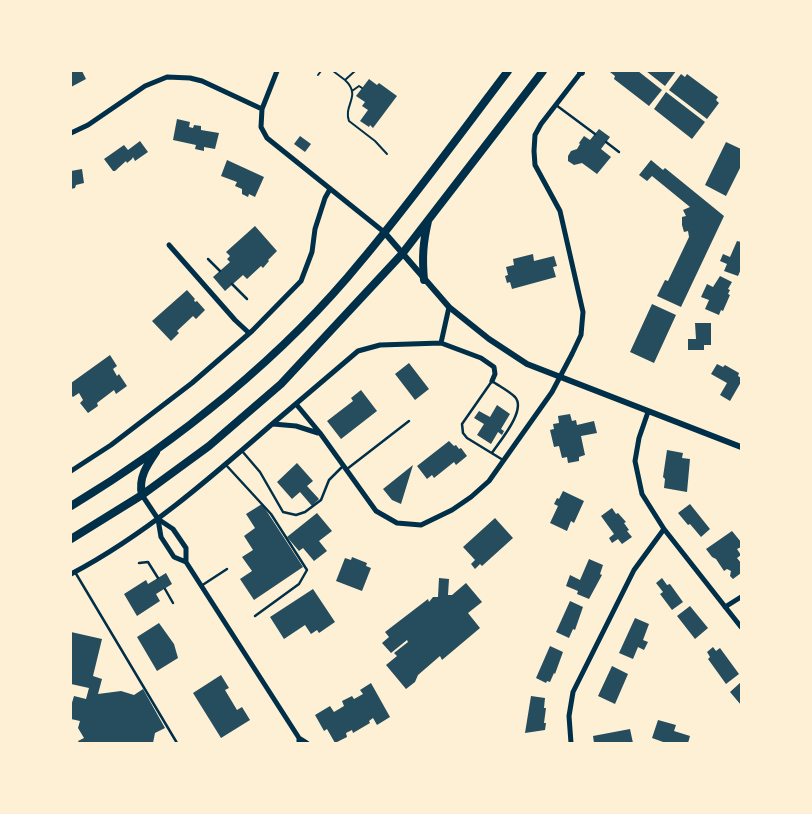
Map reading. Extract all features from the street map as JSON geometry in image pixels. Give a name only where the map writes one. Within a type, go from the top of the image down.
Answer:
[{"type":"highway","points":[[71,506],[159,448],[227,394],[283,344],[362,261],[508,71]]},
{"type":"highway","points":[[71,539],[142,495],[209,446],[281,384],[402,254],[543,71]]},
{"type":"highway","points":[[424,280],[423,244],[430,217]]},
{"type":"highway","points":[[142,495],[140,486],[142,479],[146,468],[159,448]]},
{"type":"street","points":[[277,71],[262,109],[261,128],[267,138],[384,232],[449,307],[489,339],[527,364],[741,447]]},
{"type":"street","points":[[296,404],[320,433],[376,511],[397,523],[421,525],[452,510],[489,481],[552,392],[580,335],[583,312],[560,211],[535,165],[534,151],[535,135],[541,124],[581,71]]},
{"type":"street","points":[[71,133],[88,125],[145,86],[167,77],[190,78],[202,81],[262,109]]},
{"type":"street","points":[[72,470],[111,445],[185,388],[249,333],[300,281],[312,252],[315,229],[330,188]]},
{"type":"street","points":[[169,245],[235,320],[249,333]]},
{"type":"street","points":[[441,343],[449,307]]},
{"type":"street","points":[[73,573],[111,551],[158,519],[226,465],[358,351],[380,345],[441,343],[481,358],[494,368],[495,374],[492,381]]},
{"type":"street","points":[[648,412],[639,438],[635,461],[642,494],[664,529],[741,627]]},
{"type":"street","points":[[272,424],[296,426],[320,433]]},
{"type":"street","points":[[142,495],[158,519],[173,529],[186,548],[186,562],[299,740],[307,743]]},
{"type":"street","points":[[158,519],[161,537],[174,557],[186,562]]},
{"type":"street","points":[[571,743],[569,716],[573,692],[634,570],[664,529]]},
{"type":"street","points":[[725,607],[741,597]]},
{"type":"lane","points":[[556,104],[595,134]]},
{"type":"lane","points":[[606,142],[619,152]]},
{"type":"lane","points":[[208,259],[220,271]]},
{"type":"lane","points":[[232,284],[247,299]]},
{"type":"lane","points":[[492,453],[516,416],[519,408],[518,401],[514,396],[492,381],[462,427],[466,438],[503,460]]},
{"type":"lane","points":[[242,451],[260,472],[283,512],[296,515],[305,512],[321,500],[329,480],[409,421]]},
{"type":"lane","points":[[226,465],[271,514],[307,570],[299,584],[255,616]]},
{"type":"lane","points":[[139,563],[148,562],[158,578]]},
{"type":"lane","points":[[201,586],[227,569]]},
{"type":"lane","points":[[73,573],[177,743]]},
{"type":"lane","points":[[164,589],[172,603]]},
{"type":"path","points":[[318,75],[321,71]]},
{"type":"path","points":[[333,71],[345,80],[352,91],[352,102],[348,109],[349,121],[375,141],[387,154]]},
{"type":"path","points":[[345,80],[355,71]]},
{"type":"path","points":[[352,91],[359,86],[362,88]]},
{"type":"building","points":[[71,71],[82,71],[86,79],[71,87]]},
{"type":"building","points":[[611,71],[638,71],[662,90],[649,106],[614,79],[615,76]]},
{"type":"building","points":[[646,71],[676,71],[665,86]]},
{"type":"building","points":[[681,74],[685,77],[687,74],[718,97],[716,100],[719,103],[707,119],[669,90]]},
{"type":"building","points":[[369,79],[377,85],[379,83],[397,96],[373,128],[360,121],[368,110],[362,106],[365,102],[356,96]]},
{"type":"building","points":[[666,92],[705,122],[692,139],[654,109]]},
{"type":"building","points":[[177,119],[190,122],[189,127],[193,128],[194,125],[201,126],[201,130],[219,133],[215,149],[204,147],[204,151],[195,149],[196,145],[173,140]]},
{"type":"building","points":[[599,129],[610,137],[601,149],[611,157],[597,174],[582,163],[574,165],[568,161],[568,156],[571,151],[577,149],[584,136],[590,140]]},
{"type":"building","points":[[300,136],[311,144],[305,152],[294,144]]},
{"type":"building","points":[[140,141],[148,152],[135,161],[133,157],[113,171],[104,159],[124,145],[128,150]]},
{"type":"building","points":[[726,142],[741,149],[741,166],[726,196],[705,185]]},
{"type":"building","points":[[227,160],[264,177],[255,197],[249,194],[248,197],[242,194],[242,189],[235,186],[237,182],[221,176]]},
{"type":"building","points":[[651,160],[663,170],[665,168],[724,216],[681,307],[657,296],[665,280],[668,281],[689,237],[688,231],[684,232],[682,217],[686,216],[683,210],[690,207],[652,176],[647,181],[639,175]]},
{"type":"building","points":[[82,169],[84,183],[76,185],[75,188],[71,189],[71,171]]},
{"type":"building","points":[[255,226],[277,251],[263,268],[261,266],[247,279],[243,275],[225,291],[213,277],[230,262],[227,259],[230,256],[226,252]]},
{"type":"building","points":[[737,241],[741,242],[741,269],[738,276],[724,271],[727,264],[720,261],[723,254],[730,257]]},
{"type":"building","points":[[533,254],[534,261],[554,256],[557,266],[553,267],[556,277],[512,289],[510,282],[507,283],[505,276],[508,275],[506,267],[514,265],[513,259]]},
{"type":"building","points":[[720,276],[732,282],[728,289],[730,290],[728,294],[730,295],[723,311],[721,310],[719,315],[705,309],[709,300],[701,297],[707,284],[713,287]]},
{"type":"building","points":[[187,290],[195,299],[195,302],[197,301],[205,310],[196,319],[193,316],[177,331],[179,333],[171,341],[152,321]]},
{"type":"building","points":[[652,304],[676,315],[654,363],[630,352]]},
{"type":"building","points":[[695,323],[711,323],[711,345],[704,345],[704,350],[688,350],[688,339],[696,339]]},
{"type":"building","points":[[110,355],[117,366],[113,369],[127,386],[116,394],[114,390],[97,403],[98,406],[88,413],[80,403],[83,400],[79,393],[73,397],[71,395],[71,383]]},
{"type":"building","points":[[409,363],[429,389],[415,400],[395,374]]},
{"type":"building","points":[[717,364],[723,367],[725,365],[739,373],[738,376],[741,378],[741,382],[730,401],[720,395],[727,383],[711,374]]},
{"type":"building","points":[[361,390],[377,411],[341,439],[327,421],[353,401],[351,398]]},
{"type":"building","points":[[497,405],[510,414],[501,429],[504,431],[502,435],[498,432],[491,444],[477,435],[484,424],[474,418],[479,411],[490,417]]},
{"type":"building","points":[[570,414],[572,421],[576,420],[577,425],[594,421],[597,433],[581,436],[585,455],[579,457],[579,461],[568,463],[567,457],[562,458],[559,446],[554,447],[550,430],[554,429],[553,424],[559,423],[558,416]]},
{"type":"building","points":[[449,441],[459,449],[461,448],[467,456],[456,465],[454,462],[434,478],[432,475],[427,479],[417,466]]},
{"type":"building","points":[[667,450],[683,453],[682,458],[690,459],[687,492],[664,488],[665,479],[663,477]]},
{"type":"building","points":[[297,463],[313,481],[307,486],[319,499],[312,506],[300,492],[292,499],[277,482]]},
{"type":"building","points":[[413,465],[401,504],[392,500],[383,489]]},
{"type":"building","points":[[563,491],[584,501],[574,523],[571,521],[567,531],[550,523],[558,506],[554,504]]},
{"type":"building","points":[[262,504],[303,567],[254,600],[240,579],[252,571],[242,557],[253,550],[244,536],[255,528],[246,514]]},
{"type":"building","points":[[690,504],[710,529],[701,537],[678,513]]},
{"type":"building","points":[[612,508],[626,522],[624,523],[629,530],[627,531],[632,537],[622,544],[618,539],[612,543],[609,538],[614,534],[601,516]]},
{"type":"building","points":[[317,513],[332,531],[319,541],[327,551],[314,561],[303,548],[299,551],[287,537]]},
{"type":"building","points":[[495,518],[513,538],[482,566],[480,564],[475,569],[471,564],[475,560],[463,547]]},
{"type":"building","points":[[732,531],[741,542],[741,547],[737,549],[741,555],[737,558],[741,563],[741,573],[733,579],[730,576],[731,571],[727,569],[724,571],[706,549]]},
{"type":"building","points":[[352,557],[367,563],[366,566],[371,568],[362,591],[336,581],[345,558],[351,560]]},
{"type":"building","points":[[589,559],[603,565],[600,574],[602,575],[589,599],[577,594],[578,591],[566,586],[570,575],[580,580]]},
{"type":"building","points":[[166,573],[172,584],[156,594],[160,601],[137,616],[124,594],[146,580],[148,584]]},
{"type":"building","points":[[439,578],[449,579],[448,595],[452,595],[466,583],[482,602],[468,613],[480,628],[442,660],[440,656],[418,675],[415,682],[406,689],[386,665],[397,656],[394,653],[408,642],[407,640],[391,653],[382,643],[389,637],[385,632],[428,599],[429,602],[433,597],[438,597]]},
{"type":"building","points":[[662,578],[667,585],[670,584],[683,602],[672,610],[660,594],[663,592],[656,583]]},
{"type":"building","points":[[313,589],[335,622],[319,633],[317,630],[311,634],[305,625],[284,639],[270,617]]},
{"type":"building","points":[[570,601],[583,607],[575,630],[573,629],[569,638],[556,632]]},
{"type":"building","points":[[690,606],[708,628],[695,639],[677,616]]},
{"type":"building","points":[[635,618],[649,624],[643,640],[648,642],[644,650],[638,647],[633,659],[619,653]]},
{"type":"building","points":[[159,623],[174,644],[178,658],[157,671],[137,637]]},
{"type":"building","points":[[71,632],[102,639],[93,676],[102,679],[98,694],[121,691],[134,695],[143,689],[165,728],[155,733],[153,743],[79,743],[78,741],[84,738],[78,728],[80,721],[71,719],[71,706],[74,696],[86,699],[89,688],[71,684]]},
{"type":"building","points":[[550,646],[563,652],[555,674],[550,682],[547,681],[546,683],[536,678]]},
{"type":"building","points":[[713,647],[716,651],[720,648],[739,674],[726,684],[708,659],[710,657],[707,652]]},
{"type":"building","points":[[612,666],[628,674],[615,704],[598,696]]},
{"type":"building","points":[[221,675],[229,688],[225,690],[237,710],[242,707],[250,720],[221,738],[193,693]]},
{"type":"building","points":[[741,682],[741,705],[730,692]]},
{"type":"building","points":[[371,683],[390,717],[377,725],[373,718],[369,721],[370,723],[353,733],[352,730],[346,733],[347,737],[335,743],[327,729],[324,731],[315,715],[330,706],[334,712],[344,706],[342,701],[352,696],[354,699],[363,694],[360,690]]},
{"type":"building","points":[[531,696],[545,698],[545,730],[525,733]]},
{"type":"building","points":[[658,720],[676,725],[674,731],[690,736],[688,743],[666,743],[652,738]]},
{"type":"building","points":[[630,729],[633,743],[594,743],[593,736]]}]
